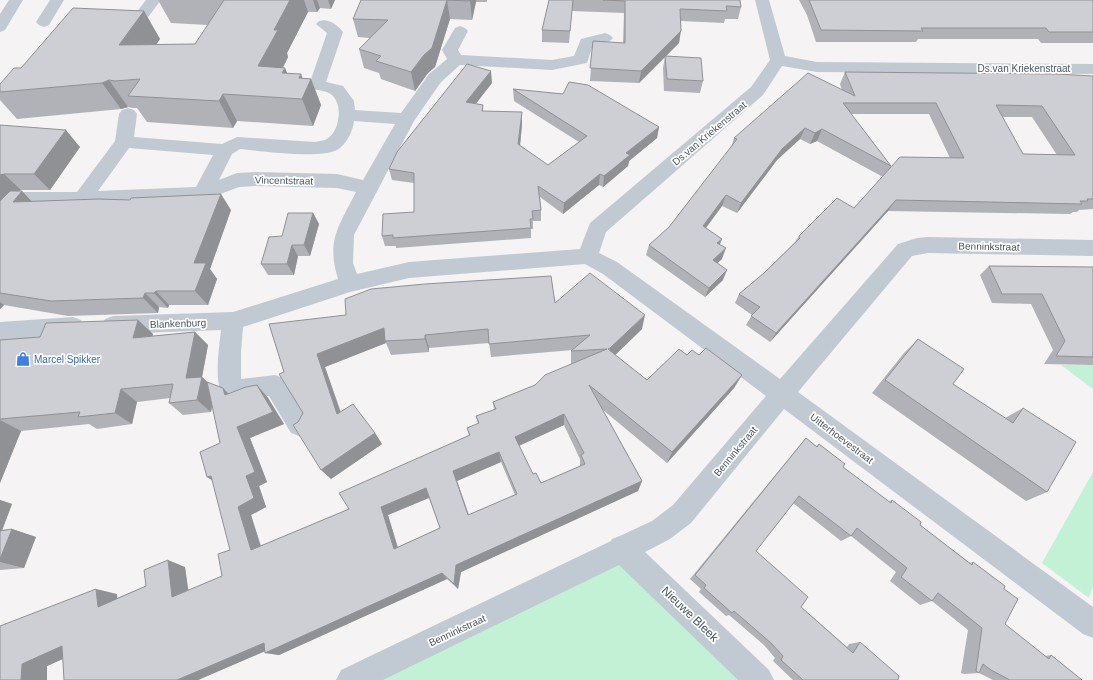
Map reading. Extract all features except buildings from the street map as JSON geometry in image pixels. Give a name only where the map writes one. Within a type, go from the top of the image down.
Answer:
[{"type":"street","points":[[0,27],[16,0]]},
{"type":"street","points":[[44,22],[57,0]]},
{"type":"street","points":[[137,22],[154,0]]},
{"type":"street","points":[[762,0],[778,60]]},
{"type":"street","points":[[202,194],[225,150],[237,142],[315,148],[332,145],[344,130],[347,115],[346,101],[337,90],[317,85],[335,32],[324,24]]},
{"type":"street","points":[[456,60],[450,50],[460,31]]},
{"type":"street","points":[[588,256],[409,270],[350,284],[343,263],[344,235],[406,118],[435,78],[456,60],[552,65],[581,60],[586,42],[605,38]]},
{"type":"street","name":"Ds.van Kriekenstraat","points":[[588,256],[597,228],[757,91],[778,60],[817,67],[1093,69]]},
{"type":"street","points":[[82,199],[124,142],[128,114]]},
{"type":"street","points":[[347,115],[406,118]]},
{"type":"street","points":[[124,142],[225,150]]},
{"type":"street","name":"Vincentstraat","points":[[0,222],[21,199],[82,199],[202,194],[237,180],[337,181],[368,188]]},
{"type":"street","name":"Benninkstraat","points":[[351,680],[567,577],[621,548],[661,530],[682,514],[905,250],[917,246],[928,245],[1093,248]]},
{"type":"street","name":"Uitterhoevestraat","points":[[588,256],[610,268],[1093,624]]},
{"type":"street","name":"Blankenburg","points":[[0,331],[43,327],[233,321],[350,284]]},
{"type":"street","points":[[233,321],[230,352],[230,388],[238,390],[275,385],[299,425]]},
{"type":"street","name":"Nieuwe Bleek","points":[[621,548],[759,680]]},
{"type":"green space","points":[[1061,365],[1093,365],[1093,389]]},
{"type":"green space","points":[[1093,472],[1093,586],[1089,598],[1042,563]]},
{"type":"green space","points":[[614,556],[742,680],[375,680]]},
{"type":"place","name":"Marcel Spikker","points":[[23,359]]}]
